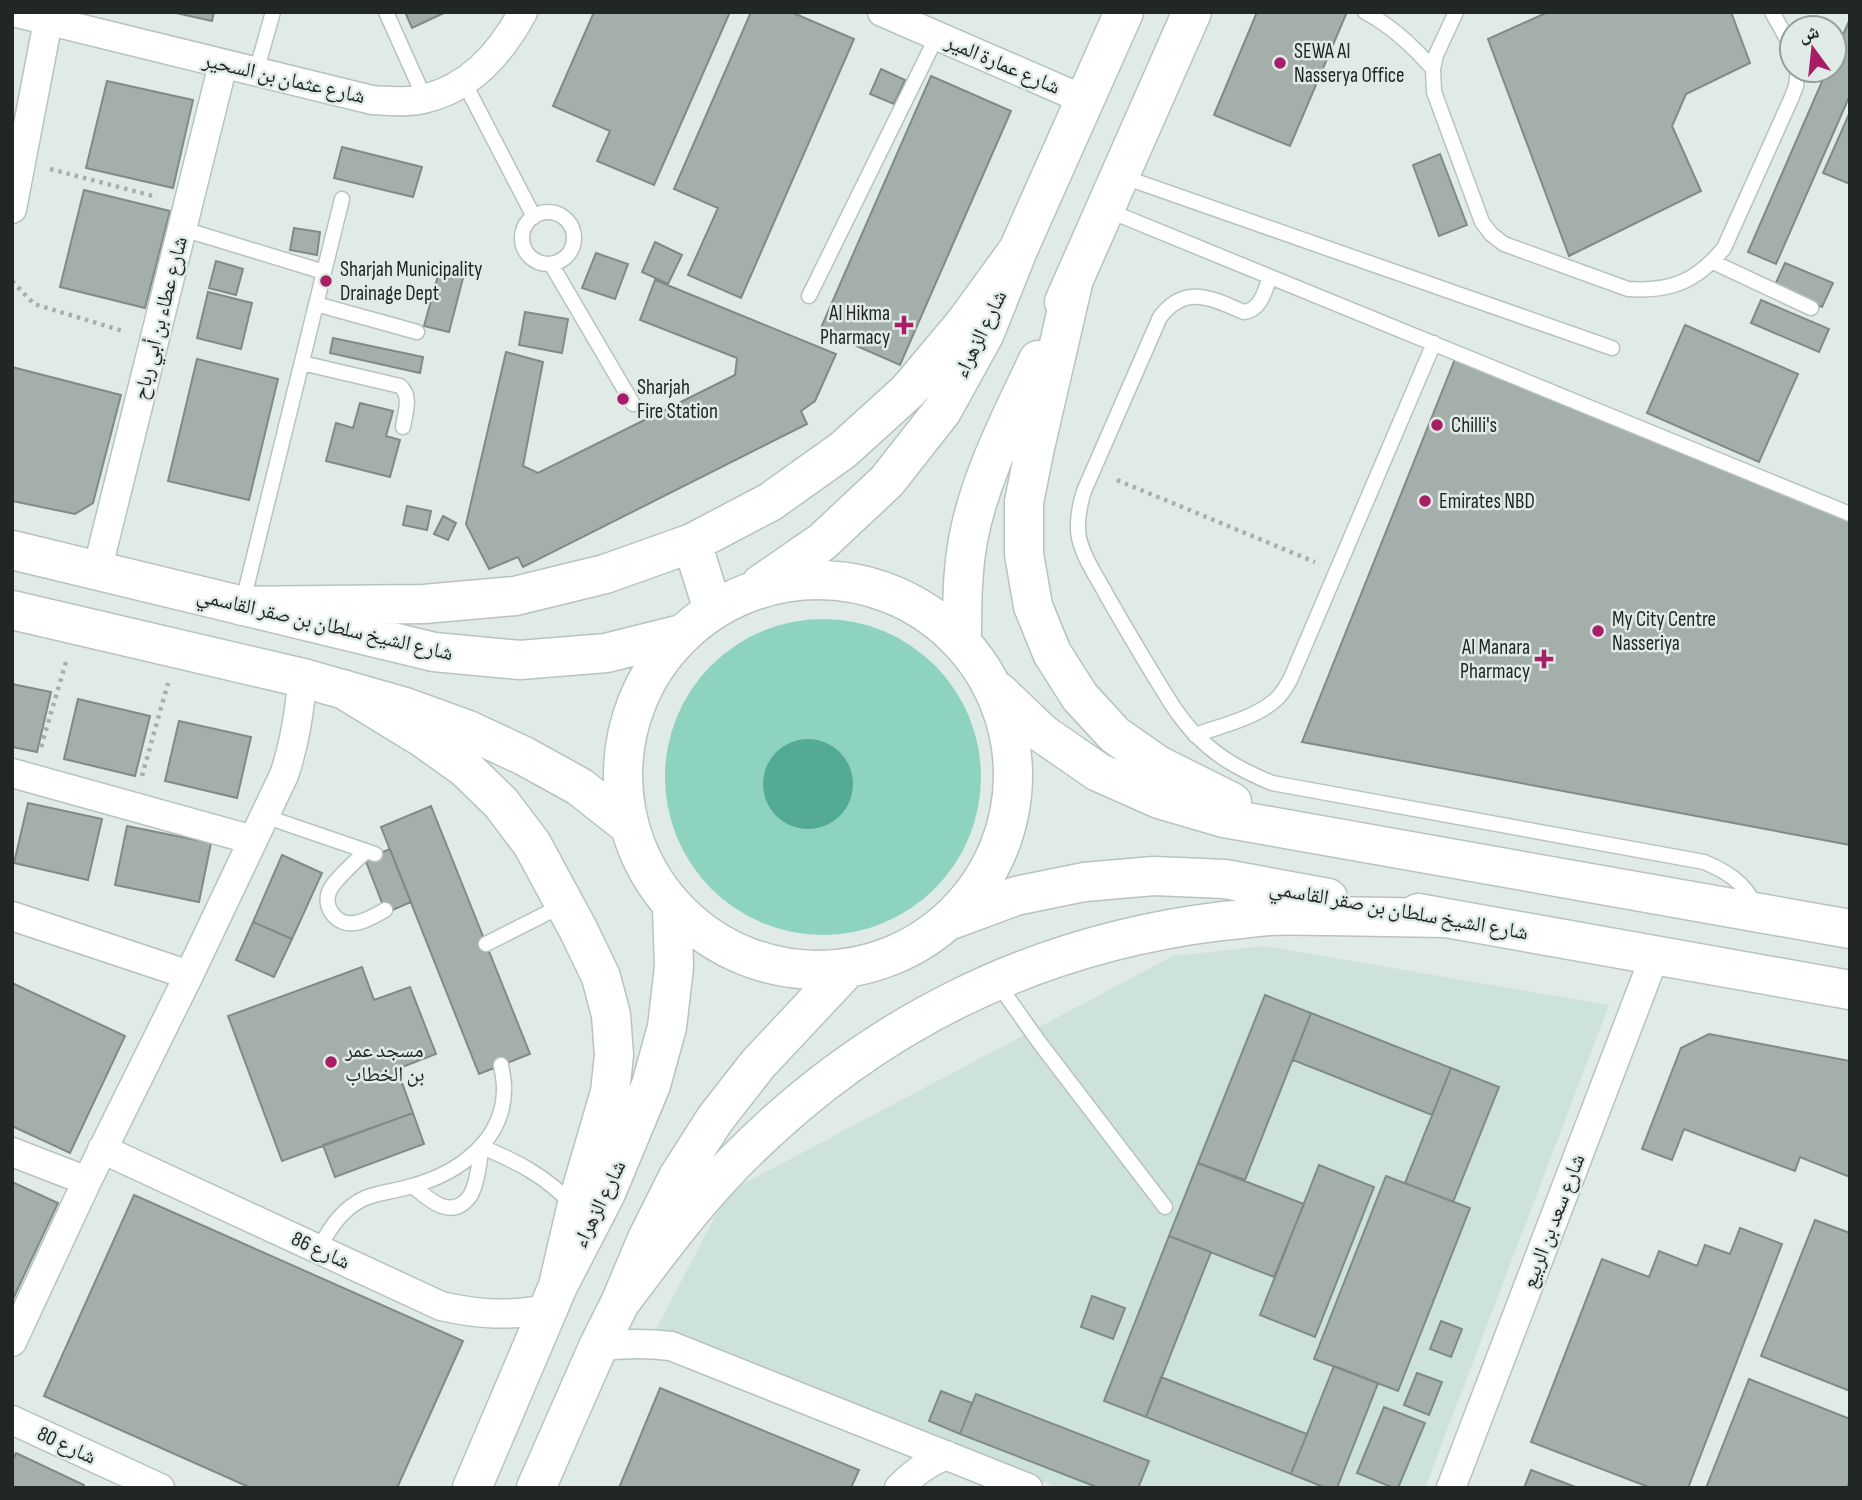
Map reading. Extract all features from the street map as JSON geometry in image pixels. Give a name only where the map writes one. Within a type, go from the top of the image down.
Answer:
[{"type":"main road","name":"شارع الزهراء","points":[[749,592],[822,542],[887,481],[942,411],[985,333],[1018,250],[1124,12]]},
{"type":"main road","points":[[962,641],[962,590],[967,552],[982,489],[1000,442],[1192,12]]},
{"type":"main road","points":[[242,606],[424,604],[515,596],[605,574],[692,543],[770,502],[843,450],[908,391],[965,323],[1018,250]]},
{"type":"main road","points":[[1074,279],[1024,502],[1024,554],[1033,606],[1052,653],[1080,697],[1115,735],[1158,765],[1291,830]]},
{"type":"main road","points":[[692,543],[713,610]]},
{"type":"main road","name":"شارع الشيخ سلطان بن صقر القاسمي","points":[[12,550],[434,652],[520,660],[606,653],[682,634]]},
{"type":"main road","points":[[840,580],[885,591],[926,611],[962,641],[994,688],[1011,736],[1014,786],[1004,836],[983,882],[949,920],[902,951],[848,968],[784,968],[723,946],[672,907],[645,868],[628,825],[621,773],[629,722],[649,674],[682,634],[713,610],[749,592],[794,581],[840,580]]},
{"type":"main road","points":[[12,610],[303,678],[405,707],[466,729],[524,756],[580,787],[628,825]]},
{"type":"main road","points":[[994,688],[1043,734],[1098,772],[1159,799],[1224,818],[1850,929]]},
{"type":"main road","points":[[343,689],[423,738],[465,768],[501,803],[532,844],[601,977],[611,1015],[614,1055],[610,1092],[553,1298]]},
{"type":"main road","name":"شارع الشيخ سلطان بن صقر القاسمي","points":[[949,920],[1016,896],[1084,882],[1154,876],[1225,879],[1850,990]]},
{"type":"main road","name":"شارع الزهراء","points":[[472,1488],[553,1298],[606,1193],[651,1085],[667,1027],[674,967],[672,907]]},
{"type":"main road","points":[[620,1303],[675,1230],[734,1164],[797,1104],[858,1056],[925,1015],[995,980],[1056,957],[1120,939],[1185,926],[1270,916],[1444,918]]},
{"type":"main road","points":[[536,1488],[647,1239],[678,1177],[716,1119],[758,1064],[848,968]]},
{"type":"street","name":"شارع عثمان بن السحير","points":[[13,12],[372,100],[399,102],[425,99],[464,82],[490,59],[512,32],[523,12]]},
{"type":"street","name":"شارع عمارة المير","points":[[882,12],[1085,100]]},
{"type":"street","points":[[12,209],[48,21]]},
{"type":"street","name":"شارع عطاء بن أبي رباح","points":[[97,571],[223,64]]},
{"type":"street","points":[[12,1342],[102,1149],[284,775],[297,731],[303,678]]},
{"type":"street","points":[[22,776],[134,807],[259,828]]},
{"type":"street","points":[[12,916],[189,975]]},
{"type":"street","name":"شارع سعد بن الربيع","points":[[1451,1488],[1655,955]]},
{"type":"street","name":"شارع 86","points":[[102,1149],[441,1306],[494,1315],[522,1314],[553,1298]]},
{"type":"street","points":[[12,1152],[87,1181]]},
{"type":"street","points":[[598,1347],[634,1343],[671,1346],[1028,1488]]},
{"type":"street","name":"شارع 80","points":[[12,1420],[160,1488]]},
{"type":"street","points":[[899,1488],[928,1463],[946,1455]]},
{"type":"lane","points":[[256,72],[273,12]]},
{"type":"lane","points":[[386,12],[425,99]]},
{"type":"lane","points":[[1456,12],[1436,55],[1432,81],[1436,103],[1482,222],[1491,234],[1504,244],[1628,289],[1665,288],[1682,283],[1713,262],[1733,232],[1796,84]]},
{"type":"lane","points":[[1368,13],[1404,39],[1433,69]]},
{"type":"lane","points":[[809,296],[937,36]]},
{"type":"lane","points":[[464,82],[534,217]]},
{"type":"lane","points":[[1113,192],[1270,277],[1850,514]]},
{"type":"lane","points":[[1113,192],[1612,348]]},
{"type":"lane","points":[[242,606],[342,199]]},
{"type":"lane","points":[[544,213],[556,213],[566,219],[572,229],[574,241],[562,260],[551,264],[540,263],[530,257],[523,247],[522,236],[526,225],[534,217],[544,213]]},
{"type":"lane","points":[[185,217],[324,272]]},
{"type":"lane","points":[[1713,262],[1811,308]]},
{"type":"lane","points":[[551,264],[633,404]]},
{"type":"lane","points":[[1270,277],[1257,307],[1251,311],[1244,312],[1203,296],[1189,296],[1167,308],[1160,317],[1080,505],[1077,520],[1083,550],[1122,624],[1176,712],[1195,735],[1218,755],[1244,771],[1272,783],[1704,862],[1737,880],[1749,894],[1758,913]]},
{"type":"lane","points":[[316,304],[416,332]]},
{"type":"lane","points":[[1195,735],[1261,710],[1283,692],[1290,681],[1434,343]]},
{"type":"lane","points":[[302,363],[400,386],[407,396],[403,427]]},
{"type":"lane","points":[[259,828],[371,853],[329,889],[327,901],[331,914],[341,922],[354,924],[385,910]]},
{"type":"lane","points":[[486,944],[565,904]]},
{"type":"lane","points":[[995,980],[1165,1207]]},
{"type":"lane","points":[[319,1249],[329,1228],[345,1211],[365,1199],[439,1178],[482,1147],[494,1129],[501,1109],[504,1088],[501,1065]]},
{"type":"lane","points":[[482,1147],[516,1160],[538,1174],[576,1208]]},
{"type":"lane","points":[[413,1186],[439,1206],[451,1208],[462,1203],[471,1195],[482,1147]]},
{"type":"path","points":[[22,161],[185,217]]},
{"type":"path","points":[[12,281],[34,304],[154,341]]},
{"type":"path","points":[[1093,470],[1336,571]]},
{"type":"path","points":[[22,776],[77,625]]},
{"type":"path","points":[[134,807],[177,649]]},
{"type":"shaded area","points":[[807,619],[839,619],[869,625],[898,637],[924,654],[946,676],[963,702],[975,731],[981,777],[975,823],[963,852],[946,878],[924,900],[898,917],[869,929],[839,935],[807,935],[777,929],[748,917],[722,900],[700,878],[683,852],[671,823],[665,793],[665,761],[671,731],[683,702],[700,676],[722,654],[748,637],[777,625]]},
{"type":"shaded area","points":[[808,739],[825,743],[840,752],[849,767],[853,784],[849,801],[840,816],[825,825],[808,829],[791,825],[776,816],[767,801],[763,784],[767,767],[776,752],[791,743]]},
{"type":"shaded area","points":[[1264,946],[1609,1005],[1425,1488],[1059,1488],[655,1331],[728,1192],[1173,956]]},
{"type":"building","points":[[172,12],[214,12],[212,21]]},
{"type":"building","points":[[405,12],[446,12],[412,28]]},
{"type":"building","points":[[594,12],[730,12],[654,185],[597,161],[610,131],[553,106]]},
{"type":"building","points":[[751,12],[791,12],[854,39],[741,298],[688,275],[718,208],[674,189]]},
{"type":"building","name":"SEWA Al Nasserya Office","points":[[1257,12],[1347,12],[1290,146],[1214,115]]},
{"type":"building","points":[[1548,12],[1731,12],[1750,63],[1686,94],[1672,126],[1701,191],[1569,256],[1488,39]]},
{"type":"building","points":[[1850,19],[1850,95],[1776,264],[1748,252],[1821,84],[1848,84]]},
{"type":"building","points":[[881,69],[905,80],[894,104],[870,94]]},
{"type":"building","points":[[931,76],[1011,111],[900,365],[820,330]]},
{"type":"building","points":[[107,81],[193,100],[173,188],[86,168]]},
{"type":"building","points":[[1850,112],[1850,184],[1823,173]]},
{"type":"building","points":[[342,147],[422,167],[413,197],[334,178]]},
{"type":"building","points":[[1440,154],[1467,225],[1439,236],[1413,165]]},
{"type":"building","points":[[84,190],[170,211],[145,308],[60,287]]},
{"type":"building","points":[[294,228],[320,232],[317,255],[290,250]]},
{"type":"building","points":[[655,242],[682,255],[668,284],[642,272]]},
{"type":"building","points":[[596,253],[628,264],[615,299],[582,288]]},
{"type":"building","points":[[216,261],[243,269],[236,295],[209,288]]},
{"type":"building","points":[[1785,263],[1833,283],[1822,307],[1774,287]]},
{"type":"building","points":[[439,272],[463,278],[449,332],[424,326]]},
{"type":"building","name":"Sharjah Fire Station","points":[[655,280],[836,354],[815,401],[801,411],[807,424],[523,567],[518,557],[489,569],[466,524],[506,352],[543,362],[523,466],[538,473],[735,375],[737,358],[640,320]]},
{"type":"building","points":[[208,292],[252,303],[241,349],[197,338]]},
{"type":"building","points":[[1761,300],[1829,329],[1819,352],[1751,323]]},
{"type":"building","points":[[525,312],[568,319],[562,353],[519,345]]},
{"type":"building","points":[[1685,325],[1798,374],[1759,462],[1647,413]]},
{"type":"building","points":[[333,338],[423,357],[420,373],[330,353]]},
{"type":"building","name":"My City Centre Nasseriya","points":[[1457,354],[1850,521],[1850,845],[1302,742]]},
{"type":"building","points":[[197,359],[278,379],[249,500],[168,481]]},
{"type":"building","points":[[12,367],[121,395],[93,503],[75,514],[12,501]]},
{"type":"building","points":[[360,403],[393,411],[386,436],[400,440],[390,477],[326,461],[336,423],[353,428]]},
{"type":"building","points":[[407,506],[431,511],[427,530],[403,525]]},
{"type":"building","points":[[443,516],[456,523],[448,540],[434,534]]},
{"type":"building","points":[[12,684],[51,692],[37,752],[12,747]]},
{"type":"building","points":[[78,699],[150,716],[135,776],[64,759]]},
{"type":"building","points":[[179,721],[251,737],[237,798],[165,781]]},
{"type":"building","points":[[28,803],[102,819],[88,880],[14,863]]},
{"type":"building","points":[[431,806],[530,1054],[479,1074],[381,827]]},
{"type":"building","points":[[127,826],[211,843],[199,902],[115,885]]},
{"type":"building","points":[[390,849],[411,902],[386,913],[365,859]]},
{"type":"building","points":[[282,855],[322,873],[292,939],[253,922]]},
{"type":"building","points":[[253,922],[292,939],[274,977],[236,960]]},
{"type":"building","name":"مسجد عمر بن الخطاب","points":[[362,967],[374,1000],[410,987],[436,1054],[397,1069],[413,1113],[282,1161],[228,1016]]},
{"type":"building","points":[[12,983],[125,1036],[70,1153],[12,1126]]},
{"type":"building","points":[[1265,995],[1311,1013],[1245,1180],[1198,1163]]},
{"type":"building","points":[[1311,1013],[1451,1068],[1432,1115],[1293,1060]]},
{"type":"building","points":[[1709,1034],[1850,1061],[1850,1177],[1800,1157],[1795,1171],[1684,1129],[1672,1160],[1642,1149],[1681,1048]]},
{"type":"building","points":[[1451,1068],[1499,1087],[1453,1202],[1405,1183]]},
{"type":"building","points":[[413,1113],[424,1144],[335,1177],[323,1145]]},
{"type":"building","points":[[1198,1163],[1304,1204],[1274,1277],[1169,1236]]},
{"type":"building","points":[[1319,1165],[1374,1187],[1315,1337],[1260,1315]]},
{"type":"building","points":[[1386,1176],[1470,1208],[1398,1391],[1314,1359]]},
{"type":"building","points":[[12,1182],[58,1203],[12,1301]]},
{"type":"building","points":[[134,1195],[463,1341],[397,1488],[251,1488],[44,1396]]},
{"type":"building","points":[[1815,1220],[1850,1233],[1850,1391],[1761,1356]]},
{"type":"building","points":[[1740,1228],[1782,1244],[1688,1488],[1651,1488],[1531,1442],[1602,1259],[1649,1277],[1659,1251],[1697,1266],[1705,1245],[1730,1254]]},
{"type":"building","points":[[1169,1236],[1211,1252],[1146,1417],[1104,1401]]},
{"type":"building","points":[[1092,1296],[1125,1308],[1113,1339],[1081,1327]]},
{"type":"building","points":[[1441,1321],[1462,1329],[1451,1357],[1430,1349]]},
{"type":"building","points":[[1334,1366],[1378,1383],[1337,1488],[1326,1488],[1291,1474]]},
{"type":"building","points":[[1417,1373],[1442,1382],[1429,1415],[1404,1405]]},
{"type":"building","points":[[1161,1377],[1307,1434],[1291,1474],[1146,1417]]},
{"type":"building","points":[[1749,1379],[1850,1419],[1850,1480],[1847,1488],[1706,1488]]},
{"type":"building","points":[[660,1388],[859,1470],[851,1488],[619,1488]]},
{"type":"building","points":[[941,1391],[972,1403],[960,1434],[929,1421]]},
{"type":"building","points":[[976,1394],[1149,1461],[1138,1488],[1099,1488],[960,1434]]},
{"type":"building","points":[[1384,1407],[1425,1423],[1398,1488],[1357,1473]]},
{"type":"building","points":[[16,1453],[84,1485],[83,1488],[12,1488],[12,1461]]},
{"type":"building","points":[[1531,1470],[1578,1488],[1524,1488]]},
{"type":"place","name":"SEWA Al Nasserya Office","points":[[1280,63]]},
{"type":"place","name":"Sharjah Municipality Drainage Dept","points":[[326,281]]},
{"type":"place","name":"Al Hikma Pharmacy","points":[[904,325]]},
{"type":"place","name":"Sharjah Fire Station","points":[[623,399]]},
{"type":"place","name":"Chilli's","points":[[1437,425]]},
{"type":"place","name":"Emirates NBD","points":[[1425,501]]},
{"type":"place","name":"My City Centre Nasseriya","points":[[1598,631]]},
{"type":"place","name":"Al Manara Pharmacy","points":[[1544,659]]},
{"type":"place","name":"مسجد عمر بن الخطاب","points":[[331,1062]]}]
